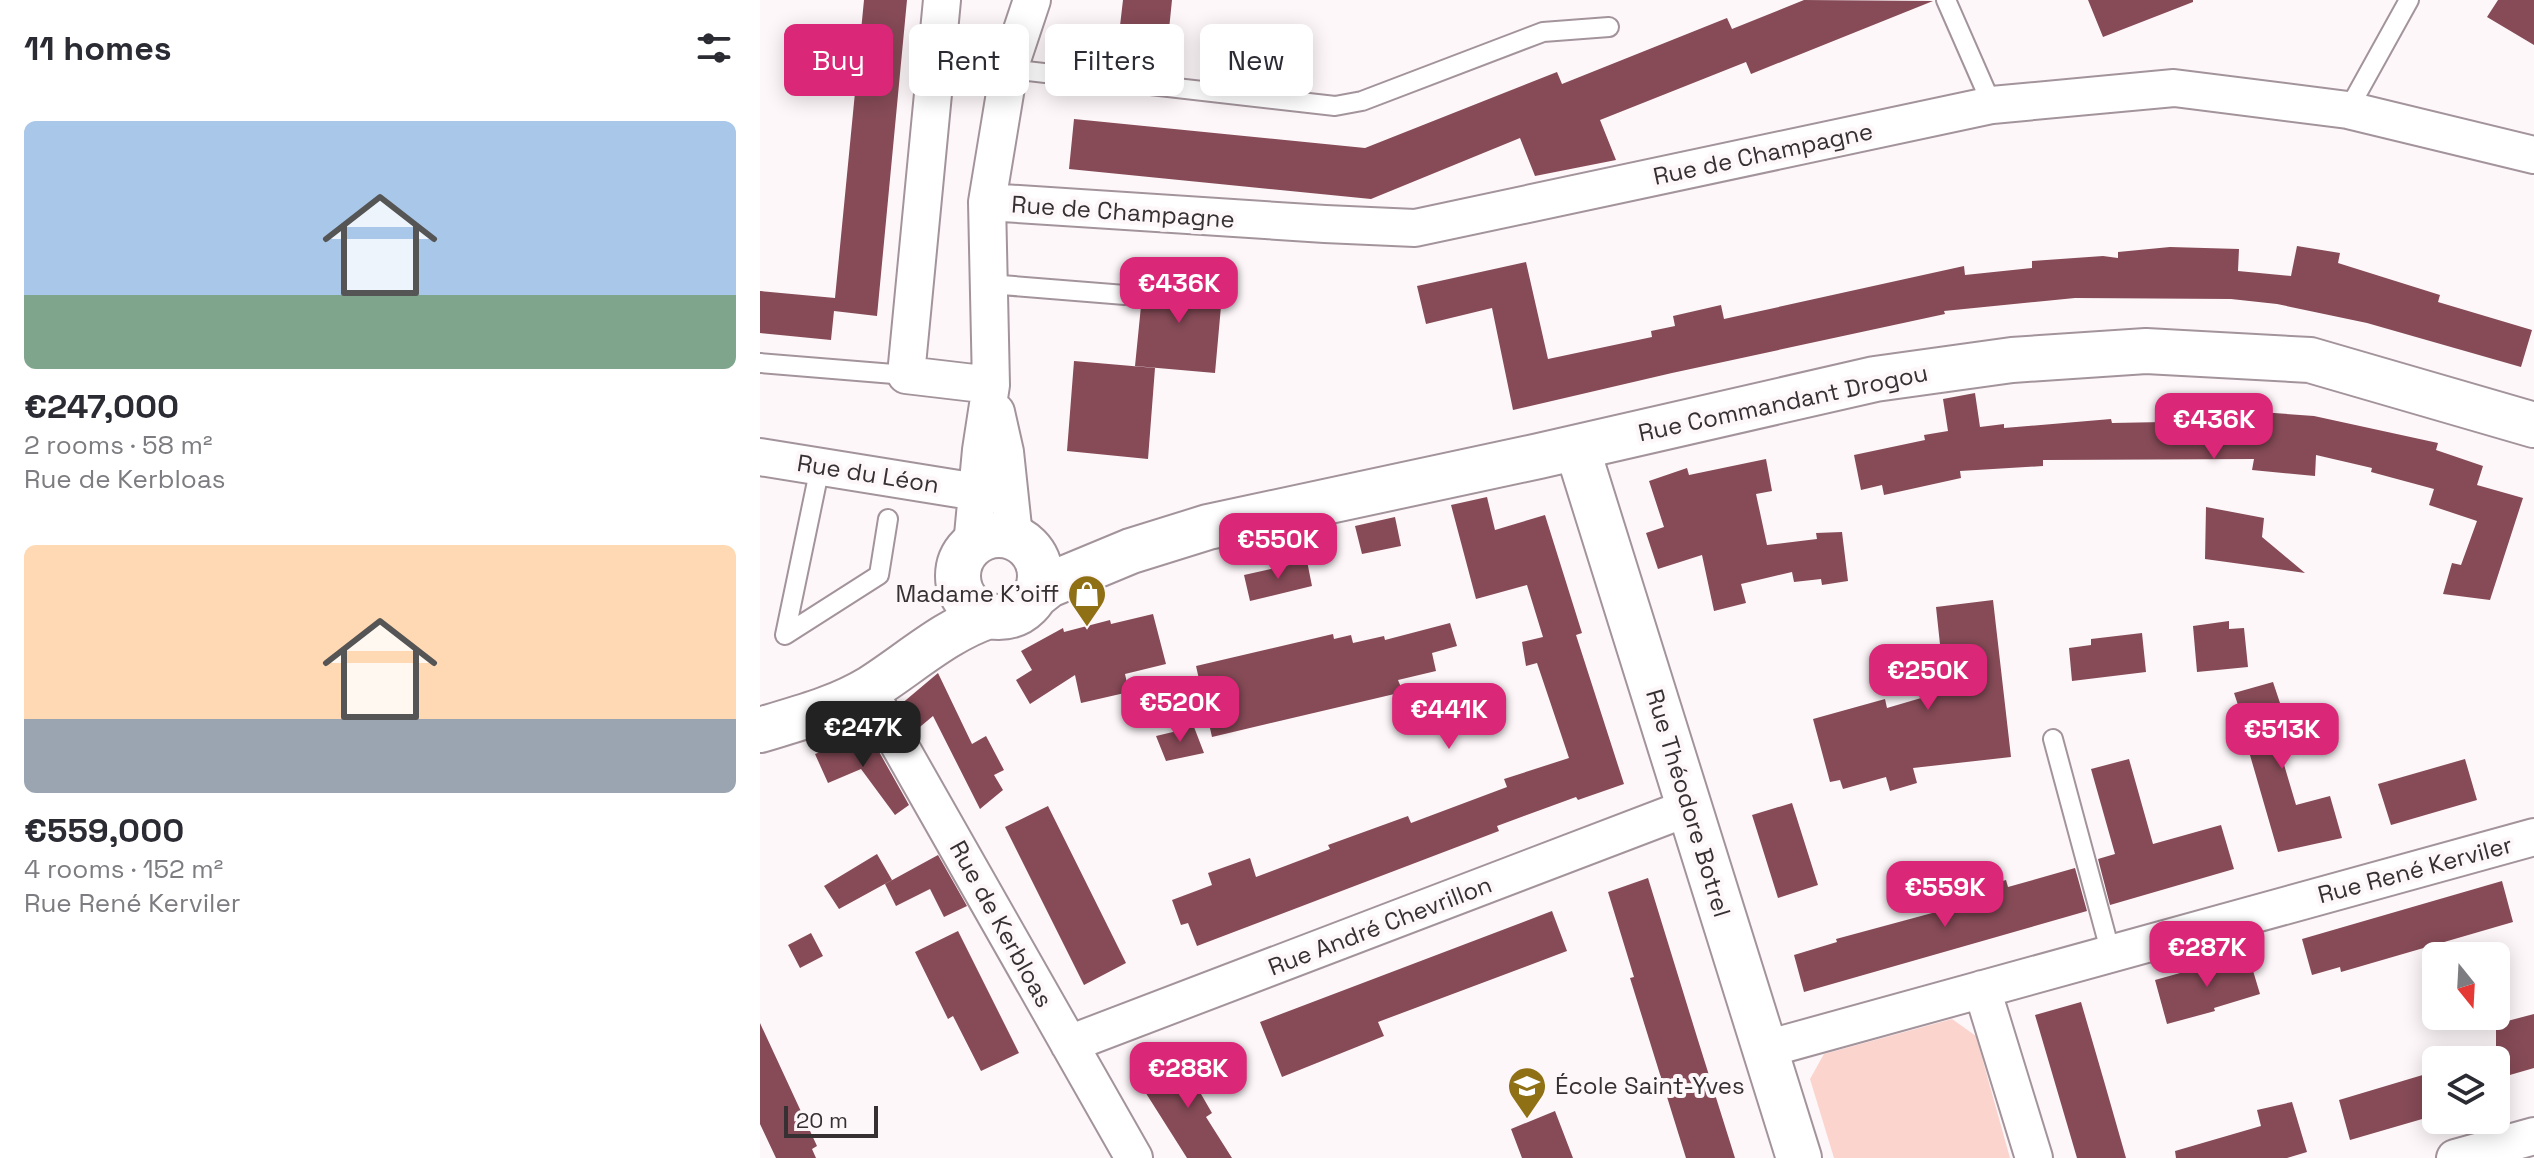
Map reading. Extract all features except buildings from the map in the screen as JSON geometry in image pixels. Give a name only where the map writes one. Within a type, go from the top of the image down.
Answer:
[{"type":"street","points":[[942,0],[906,375],[991,385]]},
{"type":"street","points":[[1024,24],[1032,0]]},
{"type":"street","name":"Rue de Champagne","points":[[987,202],[1309,224],[1415,228],[1992,105],[2174,88],[2348,110],[2534,155]]},
{"type":"street","points":[[989,616],[972,607],[961,592],[991,385],[987,202],[1005,96]]},
{"type":"street","name":"Rue Commandant Drogou","points":[[1029,565],[1131,551],[1208,527],[1577,448],[1875,379],[2012,360],[2146,351],[2310,360],[2534,425]]},
{"type":"street","points":[[760,730],[830,710],[868,690],[951,634],[989,616],[1006,616],[1023,609],[1029,565],[1013,527],[1005,452],[991,385]]},
{"type":"street","name":"Rue Théodore Botrel","points":[[1577,448],[1799,1158]]},
{"type":"street","name":"Rue du Léon","points":[[760,457],[977,492]]},
{"type":"street","points":[[760,722],[928,619],[965,559],[995,536],[1029,565]]},
{"type":"street","name":"Rue de Kerbloas","points":[[868,690],[1134,1158]]},
{"type":"street","name":"Rue André Chevrillon","points":[[1069,1044],[1690,807]]},
{"type":"street","name":"Rue René Kerviler","points":[[1766,1049],[2534,837]]},
{"type":"street","points":[[1982,989],[2034,1158]]},
{"type":"street","points":[[2455,1158],[2534,1136]]},
{"type":"lane","points":[[1946,0],[1992,105]]},
{"type":"lane","points":[[2348,110],[2409,0]]},
{"type":"lane","points":[[1029,71],[1335,106],[1362,101],[1543,32],[1609,27]]},
{"type":"lane","points":[[989,284],[1125,295]]},
{"type":"lane","points":[[760,363],[906,375]]},
{"type":"lane","points":[[820,467],[785,635],[879,575],[888,519]]},
{"type":"lane","points":[[2053,739],[2111,954]]},
{"type":"shaded area","points":[[1952,1019],[1976,1036],[2010,1158],[1834,1158],[1810,1079],[1824,1054]]},
{"type":"place","name":"Madame K'oiff","points":[[1087,628]]},
{"type":"place","name":"École Saint-Yves","points":[[1527,1120]]}]
